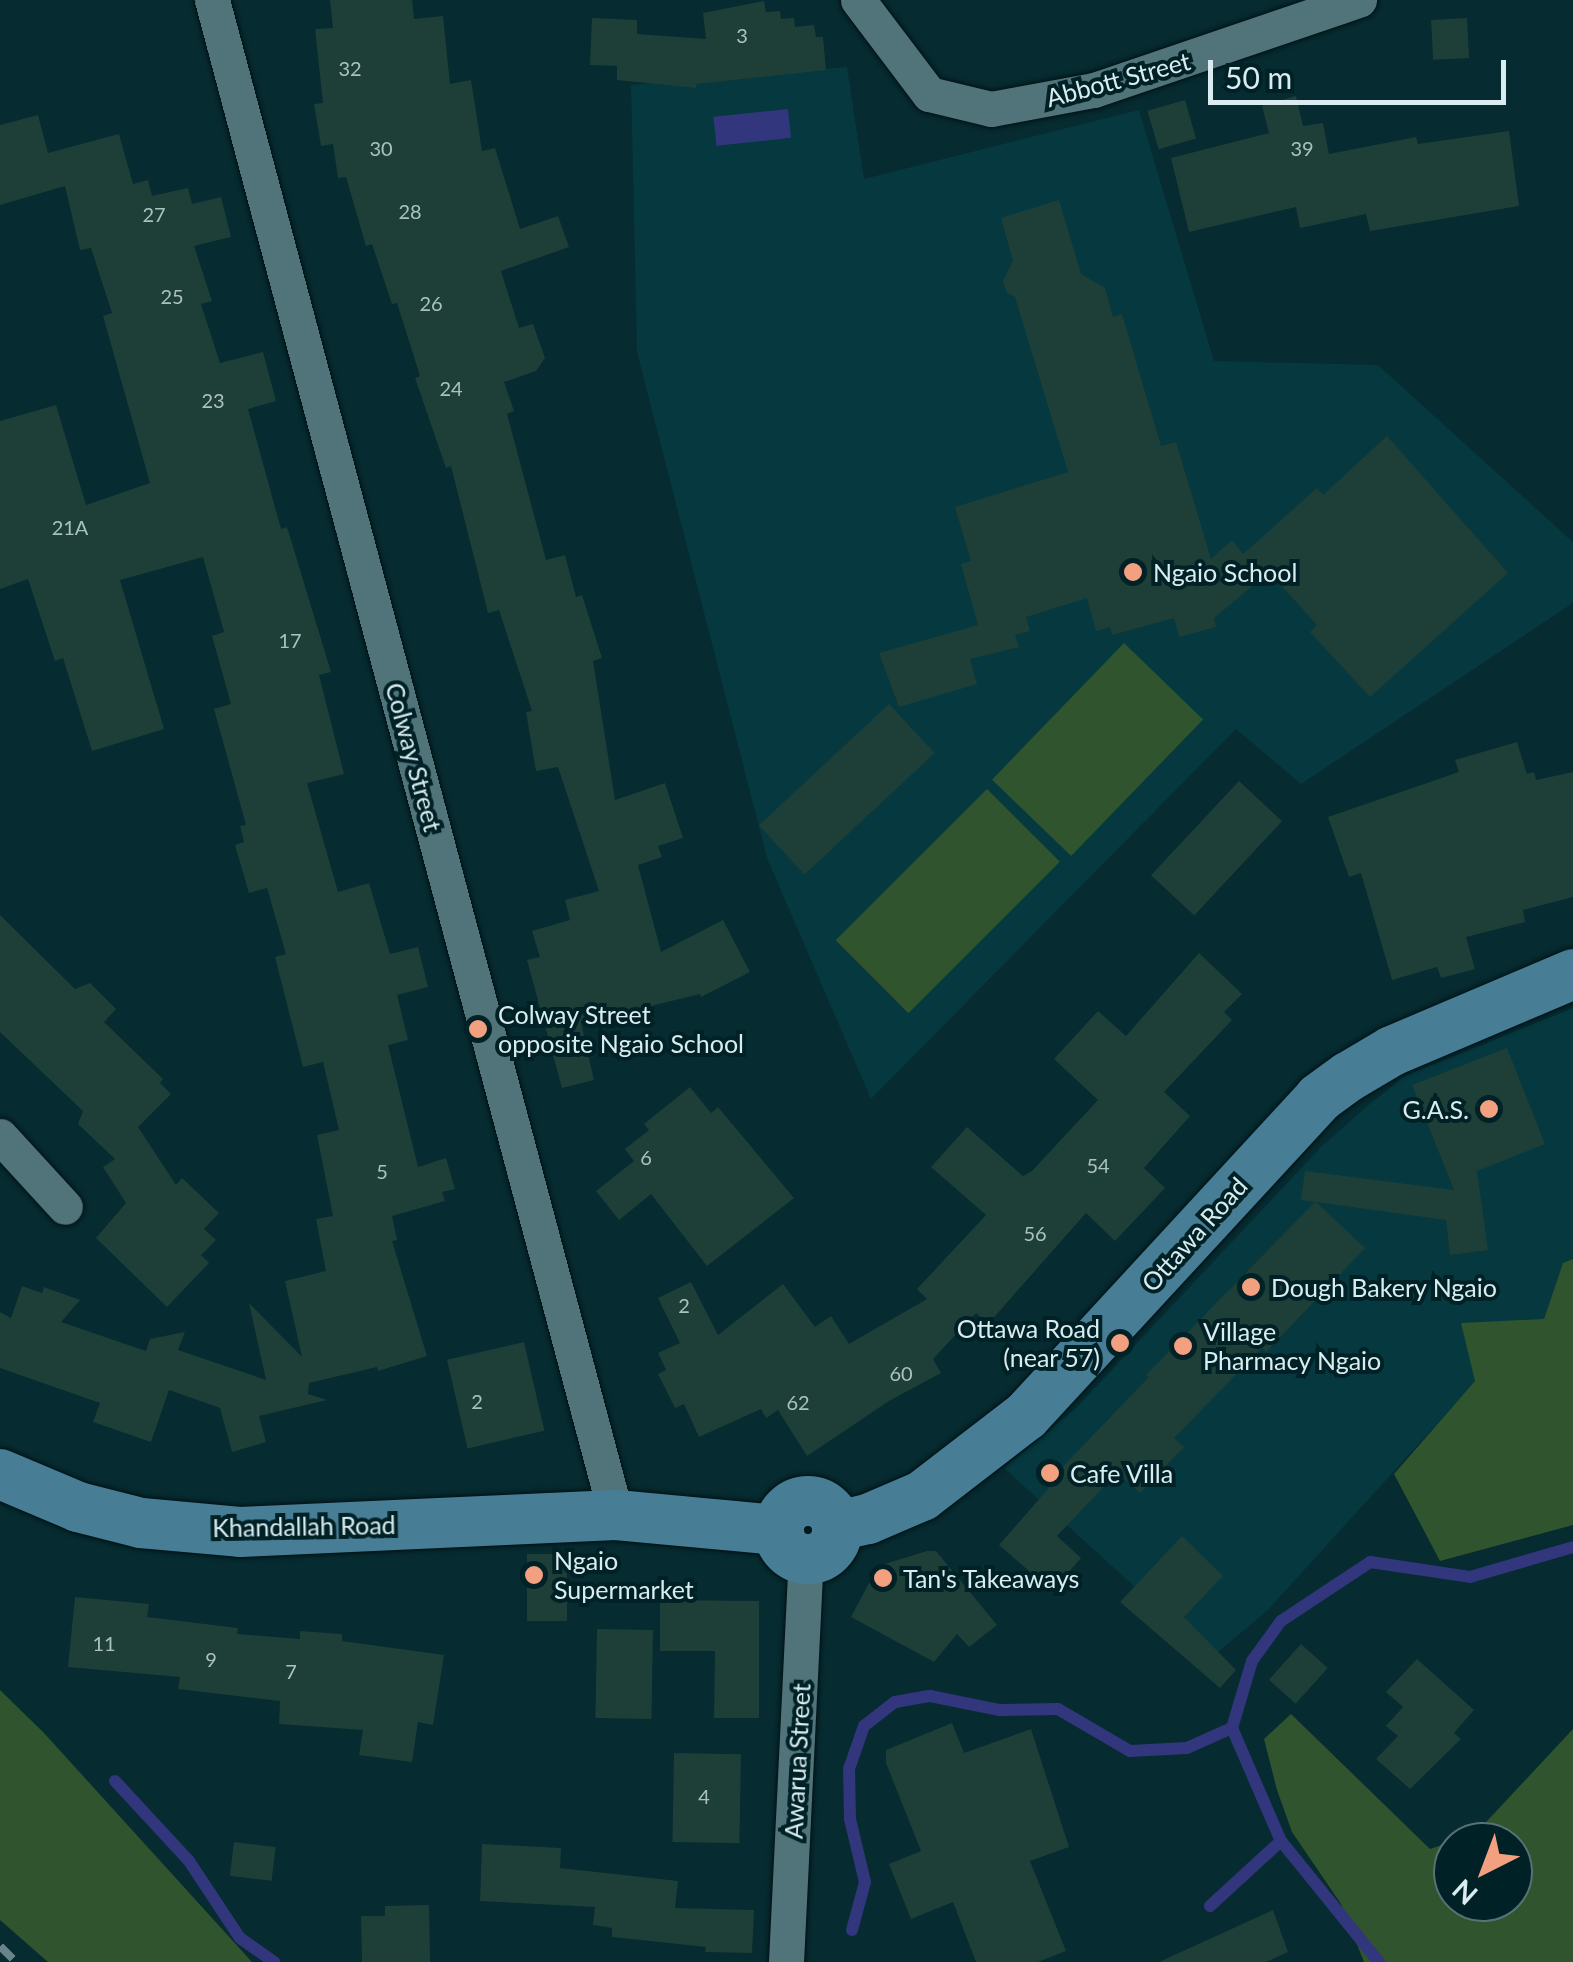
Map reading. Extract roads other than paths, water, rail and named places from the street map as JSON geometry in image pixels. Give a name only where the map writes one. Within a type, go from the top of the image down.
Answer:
[{"type":"main road","name":"Ottawa Road","points":[[616,1515],[807,1539],[922,1496],[1026,1416],[1298,1121],[1348,1077],[1392,1052],[1573,974]]},
{"type":"main road","name":"Khandallah Road","points":[[0,1474],[78,1507],[141,1523],[240,1532],[616,1515]]},
{"type":"street","name":"Colway Street","points":[[212,0],[616,1515]]},
{"type":"street","name":"Abbott Street","points":[[858,0],[930,94],[991,109],[1094,90],[1359,0]]},
{"type":"street","points":[[0,1136],[65,1207]]},
{"type":"street","name":"Awarua Street","points":[[786,1962],[807,1539]]},
{"type":"waterway","points":[[852,1930],[865,1882],[850,1819],[849,1769],[864,1726],[895,1702],[930,1696],[999,1710],[1058,1709],[1130,1751],[1187,1748],[1232,1728],[1252,1661],[1281,1621],[1370,1562],[1470,1577],[1573,1547]]},
{"type":"waterway","points":[[1232,1728],[1281,1841],[1379,1962]]},
{"type":"waterway","points":[[115,1781],[189,1861],[240,1938],[274,1962]]},
{"type":"waterway","points":[[1210,1906],[1281,1841]]},
{"type":"railway","points":[[0,1946],[16,1962]]},
{"type":"place","name":"Ngaio School","points":[[1133,572]]},
{"type":"place","name":"Colway Street opposite Ngaio School","points":[[478,1029]]},
{"type":"place","name":"G.A.S.","points":[[1489,1109]]},
{"type":"place","name":"Dough Bakery Ngaio","points":[[1251,1287]]},
{"type":"place","name":"Ottawa Road (near 57)","points":[[1120,1343]]},
{"type":"place","name":"Village Pharmacy Ngaio","points":[[1183,1346]]},
{"type":"place","name":"Cafe Villa","points":[[1050,1473]]},
{"type":"place","name":"Ngaio Supermarket","points":[[534,1575]]},
{"type":"place","name":"Tan's Takeaways","points":[[883,1578]]}]
